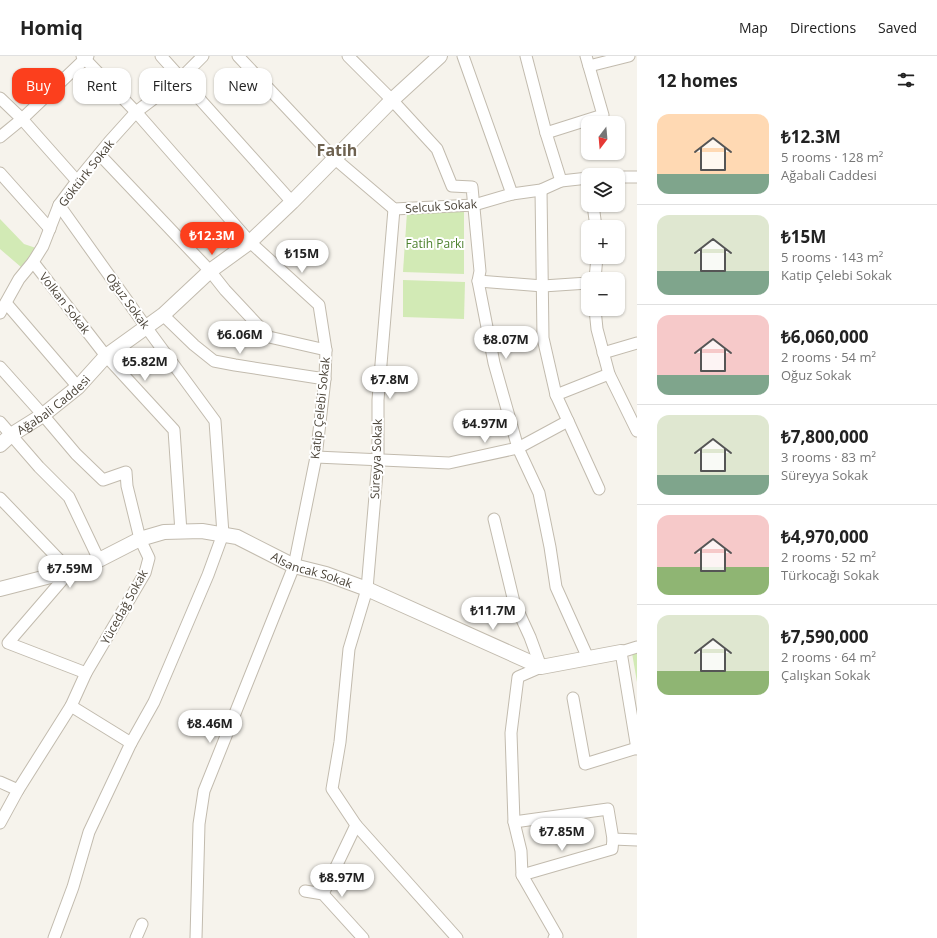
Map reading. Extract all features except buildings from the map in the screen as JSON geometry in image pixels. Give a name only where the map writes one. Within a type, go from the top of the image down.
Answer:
[{"type":"street","points":[[161,56],[172,68]]},
{"type":"street","name":"Göktürk Sokak","points":[[191,68],[203,56]]},
{"type":"street","name":"Selcuk Sokak","points":[[238,56],[334,158],[394,209],[474,205],[512,194],[541,190],[561,181],[581,179]]},
{"type":"street","points":[[348,56],[392,100],[437,149],[452,186],[472,186],[480,272],[478,281],[494,363],[518,448],[539,493],[550,547],[556,587],[588,658]]},
{"type":"street","name":"Ağabali Caddesi","points":[[0,445],[11,435],[43,415],[78,387],[106,356],[163,315],[210,271],[250,242],[292,202],[392,100],[440,56]]},
{"type":"street","points":[[463,56],[512,194]]},
{"type":"street","points":[[526,56],[546,133],[561,181]]},
{"type":"street","points":[[546,133],[603,115],[587,61],[629,56]]},
{"type":"street","points":[[0,137],[22,119],[85,57]]},
{"type":"street","name":"Katip Çelebi Sokak","points":[[85,57],[136,112],[250,242],[319,304],[326,350],[325,379],[316,457],[294,566],[204,791],[198,824],[196,938]]},
{"type":"street","points":[[0,98],[22,119],[78,181]]},
{"type":"street","name":"Göktürk Sokak","points":[[0,313],[19,279],[33,262],[43,246],[59,205],[109,142],[136,112],[147,104]]},
{"type":"street","points":[[204,104],[292,202]]},
{"type":"street","points":[[100,155],[210,271],[225,290],[269,337],[326,350]]},
{"type":"street","points":[[0,173],[50,229]]},
{"type":"street","points":[[625,177],[637,177]]},
{"type":"street","points":[[541,190],[543,338],[556,395],[599,489]]},
{"type":"street","name":"Oğuz Sokak","points":[[59,205],[215,421],[223,534]]},
{"type":"street","name":"Süreyya Sokak","points":[[394,209],[378,400],[378,461],[367,589],[349,650],[340,742],[332,789],[356,825],[457,938]]},
{"type":"street","name":"Volkan Sokak","points":[[33,262],[106,356],[174,430],[181,532]]},
{"type":"street","points":[[478,281],[543,286],[581,284]]},
{"type":"street","points":[[6,302],[78,387]]},
{"type":"street","points":[[163,315],[194,345],[214,361],[235,366],[325,379]]},
{"type":"street","points":[[595,316],[603,353],[610,374],[637,431]]},
{"type":"street","points":[[603,353],[637,343]]},
{"type":"street","name":"Yücedağ Sokak","points":[[0,368],[76,454],[103,480],[126,472],[127,486],[140,539],[149,558],[145,573],[86,673],[72,706],[18,790],[0,823]]},
{"type":"street","points":[[556,395],[610,374]]},
{"type":"street","points":[[316,457],[378,461],[449,463],[518,448],[568,421]]},
{"type":"street","points":[[0,422],[39,467],[69,497],[99,560]]},
{"type":"street","points":[[0,498],[70,571],[8,643],[86,673]]},
{"type":"street","points":[[494,519],[514,602],[530,637],[541,667]]},
{"type":"street","name":"Alsancak Sokak","points":[[0,588],[70,571],[99,560],[140,539],[164,532],[202,531],[223,534],[237,537],[294,566],[326,574],[367,589],[541,667]]},
{"type":"street","points":[[54,938],[73,887],[89,832],[131,743],[154,702],[208,575],[223,534]]},
{"type":"street","points":[[554,938],[557,936],[522,875],[522,851],[514,822],[511,733],[518,677],[541,667],[621,652],[637,647]]},
{"type":"street","points":[[573,698],[585,764],[637,749],[621,652]]},
{"type":"street","points":[[72,706],[131,743]]},
{"type":"street","points":[[0,782],[18,790]]},
{"type":"street","points":[[514,822],[608,809],[613,839],[612,850],[522,875]]},
{"type":"street","points":[[323,894],[356,825]]},
{"type":"street","points":[[613,839],[637,840]]},
{"type":"street","points":[[304,891],[323,894],[363,938]]},
{"type":"street","points":[[136,938],[142,924]]},
{"type":"green space","name":"Fatih Parkı","points":[[464,209],[464,274],[403,272],[407,212]]},
{"type":"green space","points":[[0,219],[24,244],[36,248],[21,267],[0,249]]},
{"type":"green space","points":[[403,280],[465,282],[464,319],[403,317]]},
{"type":"green space","points":[[637,652],[637,682],[632,653]]},
{"type":"district","name":"Fatih","points":[[337,150]]}]
